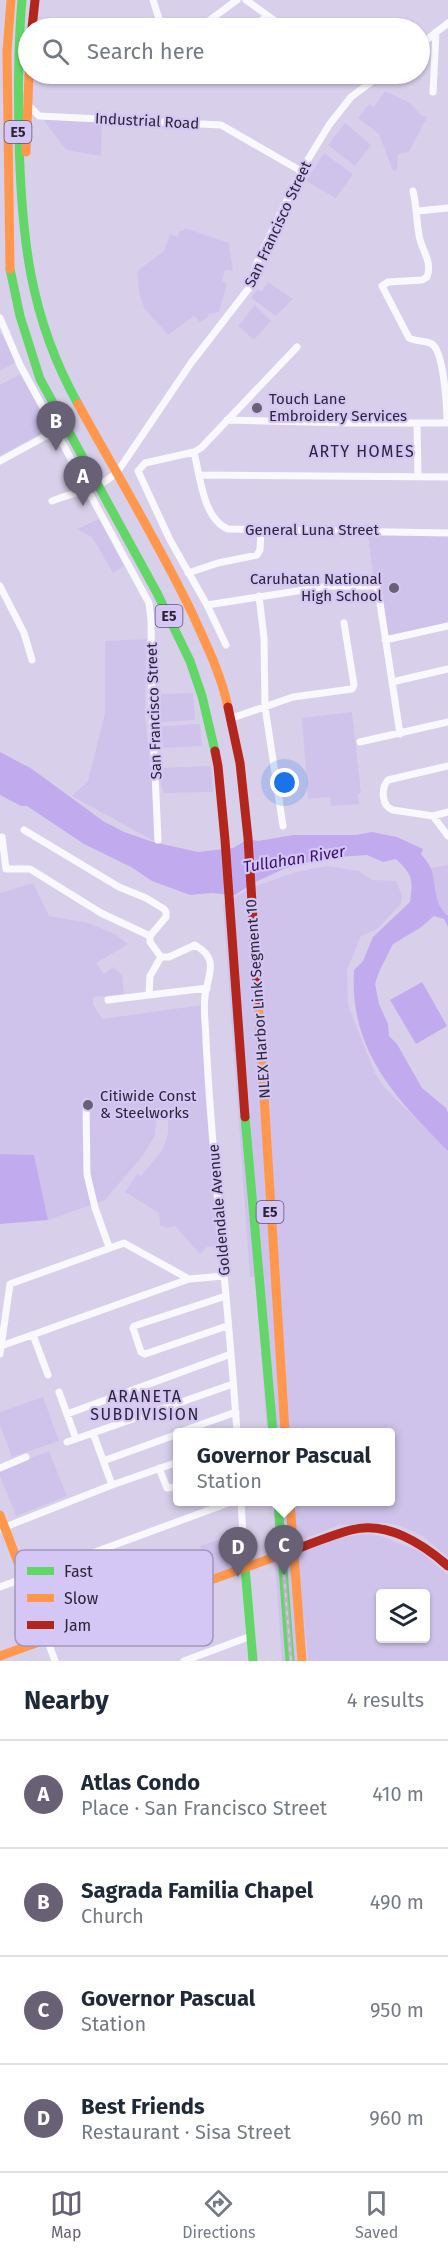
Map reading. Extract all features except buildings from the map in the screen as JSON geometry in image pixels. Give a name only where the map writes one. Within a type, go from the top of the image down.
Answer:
[{"type":"main road","name":"NLEX Harbor Link Segment 10","points":[[11,0],[7,52],[9,265],[20,316],[40,379],[176,630],[190,661],[209,722],[218,766],[242,1087],[273,1428]]},
{"type":"main road","name":"NLEX Harbor Link Segment 10","points":[[21,18],[22,0]]},
{"type":"main road","points":[[33,18],[35,0]]},
{"type":"main road","name":"NLEX Harbor Link Segment 10","points":[[18,84],[21,196],[27,264],[39,310],[60,370],[177,582],[210,652],[224,687],[240,763],[248,838],[285,1428]]},
{"type":"main road","points":[[27,264],[29,84]]},
{"type":"main road","points":[[0,186],[9,265]]},
{"type":"main road","points":[[278,1506],[290,1661]]},
{"type":"main road","points":[[290,1506],[302,1661]]},
{"type":"main road","points":[[0,1515],[2,1528],[15,1558]]},
{"type":"main road","points":[[213,1579],[339,1532],[366,1527],[389,1532],[416,1542],[448,1566]]},
{"type":"main road","points":[[245,1567],[253,1661]]},
{"type":"main road","points":[[0,1656],[28,1646]]},
{"type":"street","points":[[153,0],[159,18]]},
{"type":"street","points":[[213,18],[237,0]]},
{"type":"street","points":[[246,0],[267,17]]},
{"type":"street","points":[[430,37],[448,22]]},
{"type":"street","points":[[433,92],[436,32]]},
{"type":"street","name":"Industrial Road","points":[[0,72],[39,116],[168,120],[221,125],[302,171]]},
{"type":"street","name":"San Francisco Street","points":[[88,489],[110,479],[118,471],[190,363],[249,288],[257,263],[302,171],[328,125],[342,107],[367,84]]},
{"type":"street","points":[[227,420],[448,423],[447,400],[440,361],[434,346],[431,343],[409,338],[382,286],[388,282],[422,280],[427,277],[429,266],[419,236],[418,211],[413,191]]},
{"type":"street","points":[[418,211],[448,208]]},
{"type":"street","name":"San Francisco Street","points":[[0,318],[20,365],[149,603],[152,620],[152,705],[158,840]]},
{"type":"street","points":[[226,645],[207,605],[170,540],[138,471],[145,463],[194,452],[201,448],[297,347]]},
{"type":"street","points":[[417,423],[418,477]]},
{"type":"street","points":[[0,461],[57,430]]},
{"type":"street","name":"General Luna Street","points":[[194,452],[209,512],[216,521],[232,530],[381,530],[448,533]]},
{"type":"street","points":[[200,475],[448,477]]},
{"type":"street","points":[[52,501],[88,489]]},
{"type":"street","points":[[188,573],[218,563],[257,555],[260,550],[261,531]]},
{"type":"street","points":[[0,586],[24,633],[32,660]]},
{"type":"street","points":[[207,605],[329,586],[375,586],[378,590],[400,734]]},
{"type":"street","points":[[259,596],[264,638],[265,707],[283,826]]},
{"type":"street","points":[[235,717],[293,697],[352,689],[354,685],[344,623]]},
{"type":"street","points":[[386,640],[448,626]]},
{"type":"street","points":[[392,682],[448,669]]},
{"type":"street","points":[[360,742],[448,722]]},
{"type":"street","points":[[448,766],[388,780],[384,785],[384,803],[388,808],[433,816],[448,812]]},
{"type":"street","points":[[433,816],[448,836]]},
{"type":"street","points":[[24,830],[119,887],[146,898],[164,909],[165,917],[150,936],[150,942],[161,957],[150,976],[149,995]]},
{"type":"street","points":[[2,837],[6,869],[30,869],[101,913],[150,936]]},
{"type":"street","name":"Goldendale Avenue","points":[[161,957],[169,957],[190,945],[203,949],[209,956],[211,972],[204,1003],[227,1326],[237,1428]]},
{"type":"street","points":[[108,1000],[207,988]]},
{"type":"street","points":[[86,1102],[87,1174],[95,1208],[108,1244]]},
{"type":"street","points":[[0,1354],[10,1284],[124,1243],[189,1279]]},
{"type":"street","points":[[1,1346],[189,1279],[224,1276]]},
{"type":"street","points":[[226,1296],[133,1327],[142,1354],[227,1326]]},
{"type":"street","points":[[33,1335],[48,1374]]},
{"type":"street","points":[[67,1414],[231,1354]]},
{"type":"street","points":[[68,1442],[233,1384]]},
{"type":"street","points":[[59,1392],[76,1439]]},
{"type":"street","points":[[193,1428],[236,1412]]},
{"type":"street","points":[[93,1433],[112,1485]]},
{"type":"street","points":[[103,1461],[173,1435]]},
{"type":"street","points":[[0,1468],[26,1458]]},
{"type":"street","points":[[2,1528],[173,1463]]},
{"type":"street","points":[[159,1468],[167,1488],[173,1487]]},
{"type":"street","points":[[100,1550],[220,1506]]},
{"type":"street","points":[[241,1506],[245,1567]]},
{"type":"street","points":[[0,1587],[15,1581]]},
{"type":"street","points":[[184,1661],[251,1636]]},
{"type":"street","points":[[50,1646],[55,1661]]},
{"type":"shaded area","points":[[385,91],[410,103],[422,116],[427,117],[409,152],[398,154],[397,170],[393,171],[379,134],[358,118],[369,104],[374,107]]},
{"type":"shaded area","points":[[43,119],[102,122],[101,156],[66,150]]},
{"type":"shaded area","points":[[345,123],[371,145],[355,166],[328,145]]},
{"type":"shaded area","points":[[324,153],[353,174],[336,198],[306,181]]},
{"type":"shaded area","points":[[185,228],[229,243],[233,271],[225,270],[222,281],[227,283],[219,312],[209,314],[200,322],[194,316],[168,335],[144,308],[139,292],[137,271],[164,251],[170,234],[178,237],[180,231]]},
{"type":"shaded area","points":[[268,282],[293,299],[276,316],[251,298],[257,289],[262,291]]},
{"type":"shaded area","points":[[255,305],[271,321],[254,340],[238,326]]},
{"type":"shaded area","points":[[0,334],[16,362],[0,371]]},
{"type":"shaded area","points":[[20,374],[51,428],[0,456],[0,385]]},
{"type":"shaded area","points":[[99,519],[124,566],[113,573],[92,537],[77,529]]},
{"type":"shaded area","points":[[368,536],[448,536],[448,623],[388,636],[381,584],[374,581]]},
{"type":"shaded area","points":[[146,639],[145,717],[152,779],[154,841],[72,796],[88,781],[105,713],[105,641]]},
{"type":"shaded area","points":[[193,693],[195,720],[161,722],[161,694]]},
{"type":"shaded area","points":[[352,712],[361,793],[358,794],[359,804],[331,806],[330,797],[308,799],[302,718]]},
{"type":"shaded area","points":[[200,724],[202,746],[163,748],[162,726]]},
{"type":"shaded area","points":[[211,766],[213,792],[163,793],[158,768]]},
{"type":"shaded area","points":[[448,865],[448,916],[442,911],[435,894],[431,868]]},
{"type":"shaded area","points":[[327,866],[359,871],[372,880],[396,881],[402,895],[401,904],[377,929],[361,936],[347,970],[348,1005],[375,1073],[384,1087],[448,1151],[448,1558],[423,1536],[398,1525],[386,1523],[339,1525],[299,1541],[275,1506],[395,1506],[395,1428],[267,1428],[255,1277],[250,1277],[223,903],[256,886],[296,872]]},
{"type":"shaded area","points":[[33,883],[49,916],[88,923],[115,934],[128,944],[96,963],[104,974],[113,967],[122,975],[124,994],[93,997],[93,1004],[102,1019],[202,1005],[205,1093],[219,1246],[207,1247],[200,1254],[175,1226],[168,1228],[160,1225],[159,1213],[125,1192],[137,1174],[141,1176],[163,1149],[168,1133],[168,1119],[156,1119],[155,1135],[144,1154],[105,1200],[48,1220],[34,1155],[0,1154],[0,893]]},
{"type":"shaded area","points":[[43,1397],[59,1441],[12,1457],[0,1425],[0,1412]]},
{"type":"shaded area","points":[[49,1451],[67,1496],[16,1516],[0,1476],[0,1470]]},
{"type":"shaded area","points":[[240,1533],[242,1564],[213,1574],[213,1550],[202,1550],[200,1546]]},
{"type":"shaded area","points":[[365,1534],[381,1536],[421,1552],[448,1575],[448,1661],[308,1661],[304,1616],[306,1661],[282,1661],[275,1562],[343,1537]]},
{"type":"water","name":"Tullahan River","points":[[0,752],[32,769],[103,821],[124,832],[153,842],[198,852],[233,848],[248,839],[258,841],[293,835],[356,835],[372,832],[397,837],[423,849],[421,854],[432,871],[438,901],[448,916],[448,927],[444,919],[434,916],[420,928],[393,944],[375,984],[379,1004],[388,1024],[389,1036],[397,1044],[422,1088],[446,1108],[448,1151],[410,1112],[379,1071],[359,1025],[354,999],[354,970],[363,961],[373,937],[410,902],[409,874],[396,859],[383,862],[367,855],[324,858],[286,868],[253,883],[235,895],[211,893],[190,895],[152,881],[131,867],[84,844],[27,806],[21,806],[0,795]]},
{"type":"water","points":[[422,982],[447,1026],[416,1044],[390,1000]]},
{"type":"water","points":[[0,1154],[34,1155],[48,1220],[0,1224]]},
{"type":"railway","points":[[284,1575],[291,1661]]},
{"type":"traffic: fast","points":[[21,18],[22,0]]},
{"type":"traffic: fast","points":[[19,84],[22,207],[31,274],[48,339],[61,372],[78,404]]},
{"type":"traffic: fast","points":[[10,269],[20,316],[40,379],[157,593],[190,661],[202,696],[215,751]]},
{"type":"traffic: fast","points":[[245,1117],[273,1428]]},
{"type":"traffic: fast","points":[[278,1506],[290,1661]]},
{"type":"traffic: fast","points":[[245,1567],[253,1661]]},
{"type":"traffic: slow","points":[[10,269],[7,52],[11,0]]},
{"type":"traffic: slow","points":[[26,152],[29,84]]},
{"type":"traffic: slow","points":[[78,404],[179,586],[213,659],[228,707]]},
{"type":"traffic: slow","points":[[258,1000],[285,1428]]},
{"type":"traffic: slow","points":[[290,1506],[302,1661]]},
{"type":"traffic: slow","points":[[0,1515],[15,1555]]},
{"type":"traffic: slow","points":[[213,1579],[294,1550]]},
{"type":"traffic: slow","points":[[0,1656],[28,1646]]},
{"type":"traffic: jam","points":[[33,18],[35,0]]},
{"type":"traffic: jam","points":[[228,707],[240,763],[248,838],[258,1000]]},
{"type":"traffic: jam","points":[[215,751],[225,840],[245,1117]]},
{"type":"traffic: jam","points":[[294,1550],[351,1530],[377,1528],[416,1542],[448,1566]]},
{"type":"place","name":"Touch Lane Embroidery Services","points":[[257,408]]},
{"type":"place","name":"Sagrada Familia Chapel","points":[[56,451]]},
{"type":"place","name":"Atlas Condo","points":[[83,506]]},
{"type":"place","name":"Caruhatan National High School","points":[[394,588]]},
{"type":"place","name":"Citiwide Const & Steelworks","points":[[88,1105]]},
{"type":"place","name":"Governor Pascual","points":[[284,1575]]},
{"type":"place","name":"Best Friends","points":[[238,1577]]},
{"type":"district","name":"ARTY HOMES","points":[[362,451]]},
{"type":"district","name":"ARANETA SUBDIVISION","points":[[145,1405]]}]
